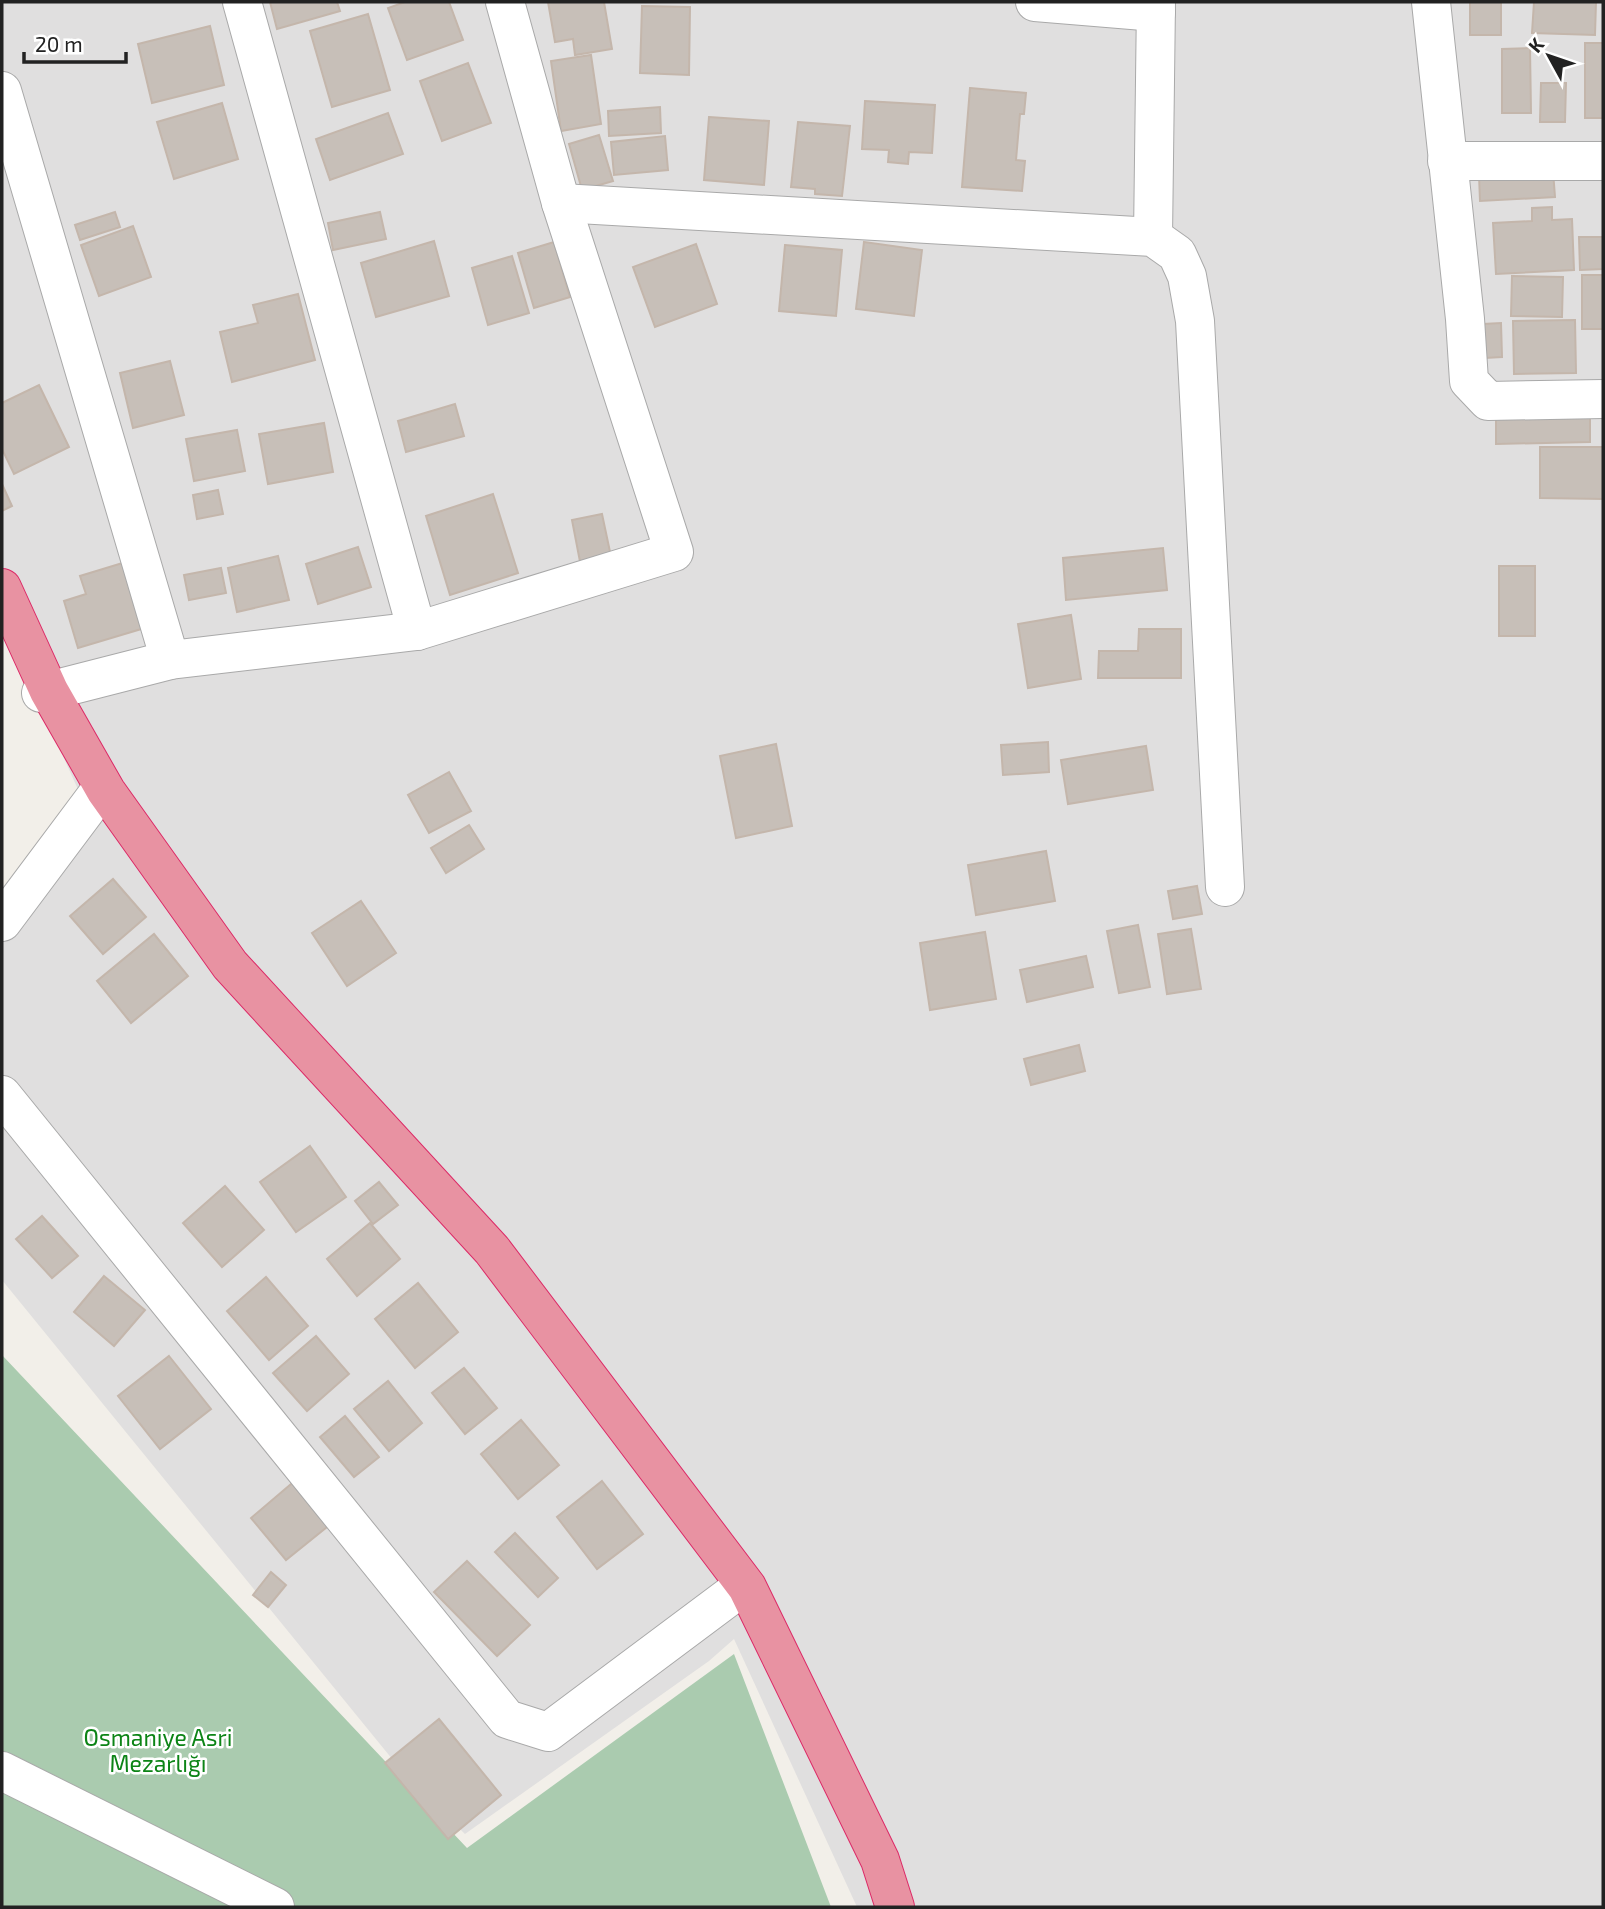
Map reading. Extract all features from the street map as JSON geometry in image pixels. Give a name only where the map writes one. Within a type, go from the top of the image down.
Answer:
[{"type":"highway","points":[[2,588],[45,692],[106,791],[230,965],[492,1250],[747,1587],[880,1860],[895,1907]]},
{"type":"highway","points":[[2,610],[103,803],[225,972],[484,1258],[734,1593],[788,1686],[881,1907]]},
{"type":"street","points":[[242,2],[416,631]]},
{"type":"street","points":[[45,692],[170,660],[416,631],[674,552],[561,203],[505,2]]},
{"type":"street","points":[[1035,2],[1156,7],[1153,237]]},
{"type":"street","points":[[1431,2],[1465,319],[1469,380],[1488,401],[1603,399]]},
{"type":"street","points":[[2,91],[170,660]]},
{"type":"street","points":[[1447,161],[1603,161]]},
{"type":"street","points":[[561,203],[1153,237],[1177,254],[1187,276],[1195,321],[1224,887]]},
{"type":"street","points":[[2,922],[103,803]]},
{"type":"street","points":[[2,1096],[507,1719],[548,1732],[734,1593]]},
{"type":"street","points":[[2,1771],[268,1906]]},
{"type":"shaded area","points":[[2,2],[1603,2],[1603,1907],[857,1907],[734,1639],[709,1661],[465,1834],[406,1776],[2,1280],[2,932],[90,816],[2,621]]},
{"type":"green space","name":"Osmaniye Asri Mezarlığı","points":[[2,1355],[467,1848],[734,1654],[831,1907],[2,1907]]},
{"type":"building","points":[[270,2],[337,2],[340,11],[277,29]]},
{"type":"building","points":[[405,2],[449,2],[463,40],[407,60],[388,8]]},
{"type":"building","points":[[548,2],[604,2],[612,49],[575,55],[573,39],[555,42]]},
{"type":"building","points":[[1470,2],[1501,2],[1501,35],[1470,35]]},
{"type":"building","points":[[1534,2],[1596,2],[1595,35],[1532,33]]},
{"type":"building","points":[[642,6],[690,7],[689,75],[640,73]]},
{"type":"building","points":[[368,14],[390,90],[332,107],[310,31]]},
{"type":"building","points":[[210,26],[224,85],[152,103],[138,44]]},
{"type":"building","points":[[1585,43],[1603,43],[1603,118],[1585,118]]},
{"type":"building","points":[[1530,48],[1531,113],[1502,113],[1502,49]]},
{"type":"building","points":[[591,55],[601,124],[561,131],[551,61]]},
{"type":"building","points":[[468,63],[491,123],[442,141],[420,81]]},
{"type":"building","points":[[1541,83],[1566,83],[1565,122],[1540,122]]},
{"type":"building","points":[[970,88],[1026,93],[1024,114],[1020,114],[1016,160],[1025,161],[1022,191],[962,187]]},
{"type":"building","points":[[865,101],[935,105],[932,153],[909,152],[908,164],[888,162],[889,150],[862,149]]},
{"type":"building","points":[[222,103],[238,159],[174,179],[157,122]]},
{"type":"building","points":[[660,107],[661,133],[609,136],[608,111]]},
{"type":"building","points":[[388,113],[403,154],[330,180],[316,139]]},
{"type":"building","points":[[709,117],[769,121],[764,185],[704,180]]},
{"type":"building","points":[[798,122],[850,126],[842,196],[815,194],[815,189],[791,187]]},
{"type":"building","points":[[599,135],[613,181],[582,190],[569,144]]},
{"type":"building","points":[[665,136],[668,170],[614,175],[611,142]]},
{"type":"building","points":[[1553,171],[1555,197],[1480,201],[1479,175]]},
{"type":"building","points":[[1552,207],[1552,220],[1572,219],[1574,270],[1496,274],[1493,223],[1532,221],[1532,208]]},
{"type":"building","points":[[115,212],[120,227],[80,240],[75,225]]},
{"type":"building","points":[[380,212],[386,239],[333,250],[328,223]]},
{"type":"building","points":[[133,226],[151,277],[99,296],[81,245]]},
{"type":"building","points":[[1579,237],[1603,237],[1603,269],[1580,270]]},
{"type":"building","points":[[434,241],[449,296],[376,317],[361,263]]},
{"type":"building","points":[[554,242],[570,297],[534,308],[518,253]]},
{"type":"building","points":[[864,242],[922,250],[914,316],[856,309]]},
{"type":"building","points":[[696,244],[717,304],[655,327],[633,267]]},
{"type":"building","points":[[785,245],[842,250],[836,316],[779,311]]},
{"type":"building","points":[[512,256],[529,313],[488,325],[472,268]]},
{"type":"building","points":[[1582,275],[1603,275],[1603,329],[1582,329]]},
{"type":"building","points":[[1512,276],[1563,277],[1562,317],[1511,316]]},
{"type":"building","points":[[298,294],[315,360],[232,382],[220,332],[258,323],[253,305]]},
{"type":"building","points":[[1575,320],[1576,373],[1514,374],[1513,321]]},
{"type":"building","points":[[1501,323],[1502,357],[1485,358],[1483,324]]},
{"type":"building","points":[[170,361],[184,415],[133,428],[120,373]]},
{"type":"building","points":[[39,385],[69,447],[14,474],[2,449],[2,403]]},
{"type":"building","points":[[455,404],[464,436],[406,452],[398,421]]},
{"type":"building","points":[[1590,409],[1590,442],[1496,444],[1496,410]]},
{"type":"building","points":[[324,423],[333,472],[268,484],[259,434]]},
{"type":"building","points":[[237,430],[245,471],[194,481],[186,439]]},
{"type":"building","points":[[1540,447],[1603,447],[1603,499],[1540,498]]},
{"type":"building","points":[[2,484],[12,506],[2,511]]},
{"type":"building","points":[[218,490],[223,514],[197,519],[193,495]]},
{"type":"building","points":[[493,494],[518,573],[450,595],[426,516]]},
{"type":"building","points":[[602,514],[613,566],[582,572],[572,520]]},
{"type":"building","points":[[358,547],[371,587],[318,604],[306,564]]},
{"type":"building","points":[[1163,548],[1167,590],[1066,600],[1063,558]]},
{"type":"building","points":[[278,556],[289,600],[237,612],[228,568]]},
{"type":"building","points":[[129,561],[148,627],[78,648],[64,601],[86,594],[80,576]]},
{"type":"building","points":[[1499,566],[1535,566],[1535,636],[1499,636]]},
{"type":"building","points":[[221,568],[226,593],[189,600],[184,575]]},
{"type":"building","points":[[1071,615],[1081,679],[1028,688],[1018,624]]},
{"type":"building","points":[[1139,629],[1181,629],[1181,678],[1098,678],[1099,651],[1138,651]]},
{"type":"building","points":[[1048,742],[1049,772],[1003,775],[1001,745]]},
{"type":"building","points":[[776,744],[792,826],[736,838],[720,756]]},
{"type":"building","points":[[1146,746],[1153,790],[1068,804],[1061,760]]},
{"type":"building","points":[[449,772],[471,811],[429,833],[408,795]]},
{"type":"building","points":[[469,825],[484,849],[446,873],[431,848]]},
{"type":"building","points":[[1046,851],[1055,901],[976,915],[968,865]]},
{"type":"building","points":[[113,879],[146,917],[103,954],[70,916]]},
{"type":"building","points":[[1197,886],[1202,914],[1173,919],[1168,891]]},
{"type":"building","points":[[361,901],[396,953],[347,986],[312,933]]},
{"type":"building","points":[[1138,925],[1150,987],[1119,993],[1107,931]]},
{"type":"building","points":[[1191,929],[1201,989],[1167,994],[1158,934]]},
{"type":"building","points":[[985,932],[996,999],[930,1010],[920,943]]},
{"type":"building","points":[[154,934],[188,976],[131,1023],[97,981]]},
{"type":"building","points":[[1086,956],[1093,987],[1027,1002],[1020,970]]},
{"type":"building","points":[[1079,1045],[1085,1071],[1031,1085],[1024,1059]]},
{"type":"building","points":[[310,1146],[346,1197],[296,1232],[260,1182]]},
{"type":"building","points":[[379,1182],[398,1205],[373,1224],[355,1201]]},
{"type":"building","points":[[225,1186],[264,1230],[222,1267],[183,1223]]},
{"type":"building","points":[[42,1216],[78,1256],[52,1278],[16,1239]]},
{"type":"building","points":[[370,1223],[400,1259],[357,1296],[327,1259]]},
{"type":"building","points":[[104,1276],[145,1310],[114,1346],[74,1312]]},
{"type":"building","points":[[266,1277],[308,1326],[269,1360],[227,1311]]},
{"type":"building","points":[[418,1283],[458,1332],[415,1368],[375,1319]]},
{"type":"building","points":[[316,1336],[349,1374],[307,1411],[273,1373]]},
{"type":"building","points":[[169,1356],[211,1409],[160,1449],[118,1396]]},
{"type":"building","points":[[464,1368],[497,1408],[465,1434],[432,1393]]},
{"type":"building","points":[[388,1381],[422,1423],[389,1451],[354,1409]]},
{"type":"building","points":[[345,1416],[379,1457],[354,1477],[320,1437]]},
{"type":"building","points":[[521,1420],[559,1465],[518,1499],[481,1454]]},
{"type":"building","points":[[297,1479],[332,1523],[286,1560],[251,1518]]},
{"type":"building","points":[[602,1481],[643,1534],[597,1569],[557,1517]]},
{"type":"building","points":[[515,1533],[558,1578],[538,1597],[495,1552]]},
{"type":"building","points":[[467,1561],[530,1625],[497,1656],[434,1592]]},
{"type":"building","points":[[271,1572],[286,1585],[268,1607],[253,1595]]},
{"type":"building","points":[[439,1719],[501,1795],[448,1839],[385,1763]]}]
